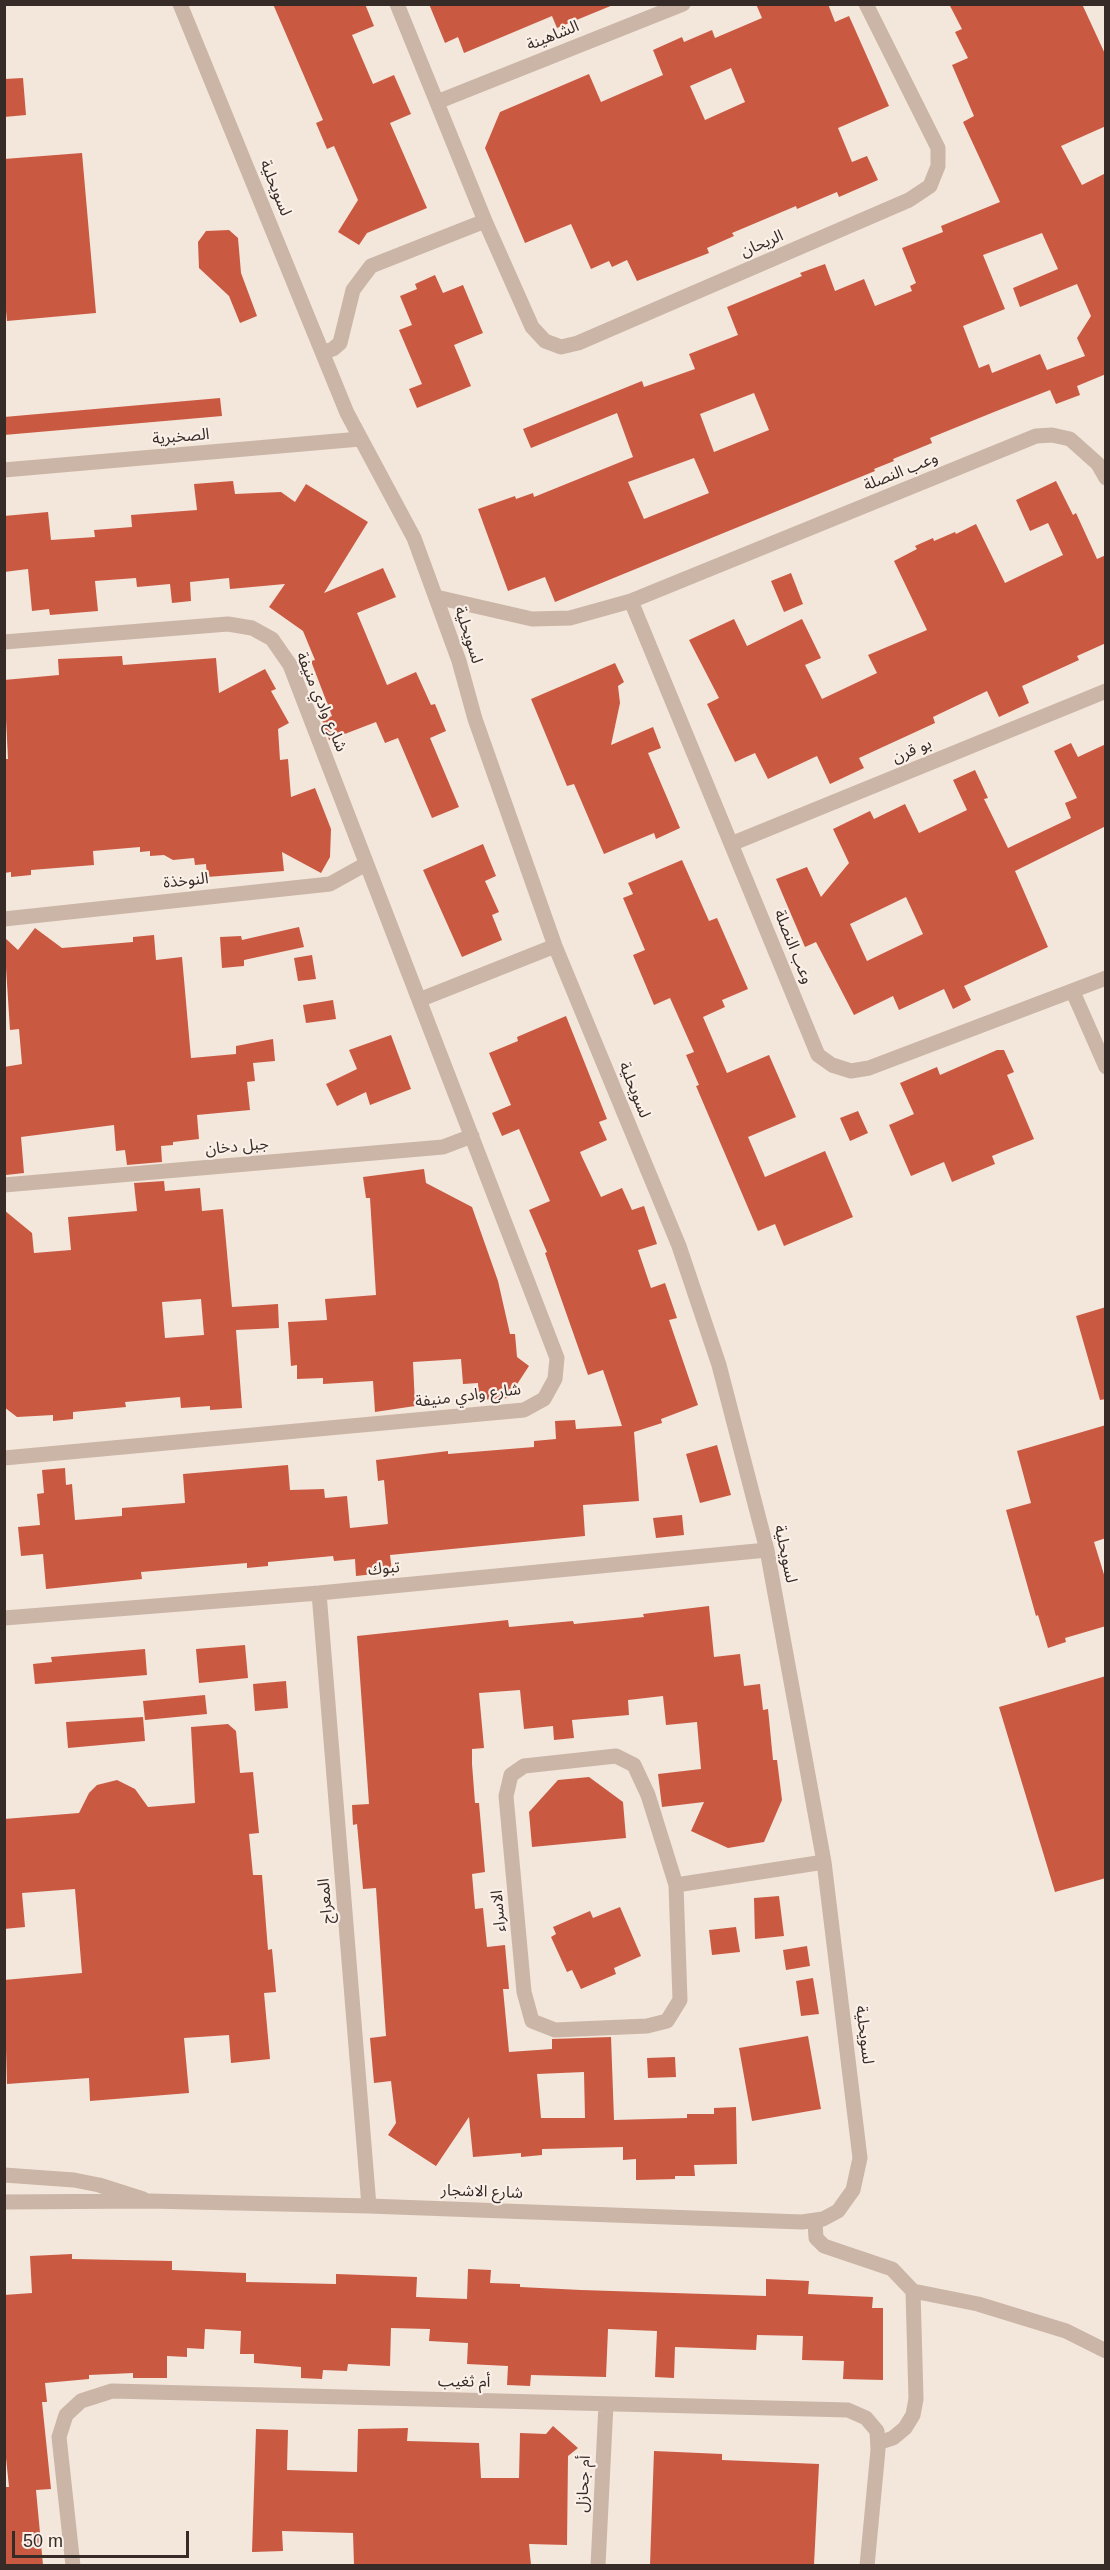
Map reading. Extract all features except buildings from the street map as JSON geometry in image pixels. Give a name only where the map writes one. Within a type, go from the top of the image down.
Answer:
[{"type":"street","name":"لسويحلية","points":[[180,4],[360,439],[414,538],[555,946],[679,1246],[722,1374],[767,1550],[824,1862],[860,2158],[853,2190],[844,2204],[831,2216],[815,2221]]},
{"type":"street","name":"الريحان","points":[[397,4],[485,221],[532,327],[545,341],[561,347],[589,338],[909,200],[930,186],[938,166],[938,148],[866,4]]},
{"type":"street","name":"الشاهينة","points":[[437,102],[683,4]]},
{"type":"street","points":[[324,352],[340,343],[353,290],[371,266],[485,221]]},
{"type":"street","name":"وعب النصلة","points":[[436,597],[532,619],[552,620],[631,601],[1036,436],[1052,435],[1070,440],[1098,464],[1106,478]]},
{"type":"street","name":"الصخبرية","points":[[4,471],[360,439]]},
{"type":"street","name":"وعب النصلة","points":[[631,601],[818,1055],[832,1065],[851,1071],[868,1068],[1106,978]]},
{"type":"street","name":"شارع وادي منيفة","points":[[4,642],[228,624],[252,628],[272,639],[290,664],[557,1358],[555,1379],[544,1399],[524,1410],[4,1458]]},
{"type":"street","name":"بو قرن","points":[[731,844],[1106,691]]},
{"type":"street","name":"النوخذة","points":[[4,919],[330,884],[366,864]]},
{"type":"street","points":[[419,1000],[555,946]]},
{"type":"street","points":[[1073,992],[1106,1067]]},
{"type":"street","name":"جبل دخان","points":[[4,1185],[443,1147],[472,1136]]},
{"type":"street","name":"تبوك","points":[[4,1618],[319,1593],[767,1550]]},
{"type":"street","name":"المعراج","points":[[319,1593],[369,2206]]},
{"type":"street","name":"الاسراء","points":[[616,1756],[634,1766],[648,1795],[676,1885],[680,2000],[667,2021],[647,2026],[555,2030],[532,2021],[524,1992],[506,1796],[511,1775],[524,1766],[616,1756]]},
{"type":"street","points":[[676,1885],[824,1862]]},
{"type":"street","name":"شارع الاشجار","points":[[4,2175],[99,2185],[149,2201]]},
{"type":"street","name":"شارع الاشجار","points":[[4,2202],[149,2201],[369,2206],[815,2221]]},
{"type":"street","points":[[815,2221],[816,2238],[824,2246],[892,2270],[913,2291],[978,2304],[1055,2327],[1106,2351]]},
{"type":"street","points":[[867,2565],[878,2443],[899,2433],[913,2415],[916,2399],[913,2291]]},
{"type":"street","name":"أم ثغيب","points":[[72,2565],[59,2438],[66,2415],[81,2401],[112,2391],[848,2410],[866,2418],[877,2431],[878,2443]]},
{"type":"street","name":"أم جحازل","points":[[598,2565],[606,2404]]}]
